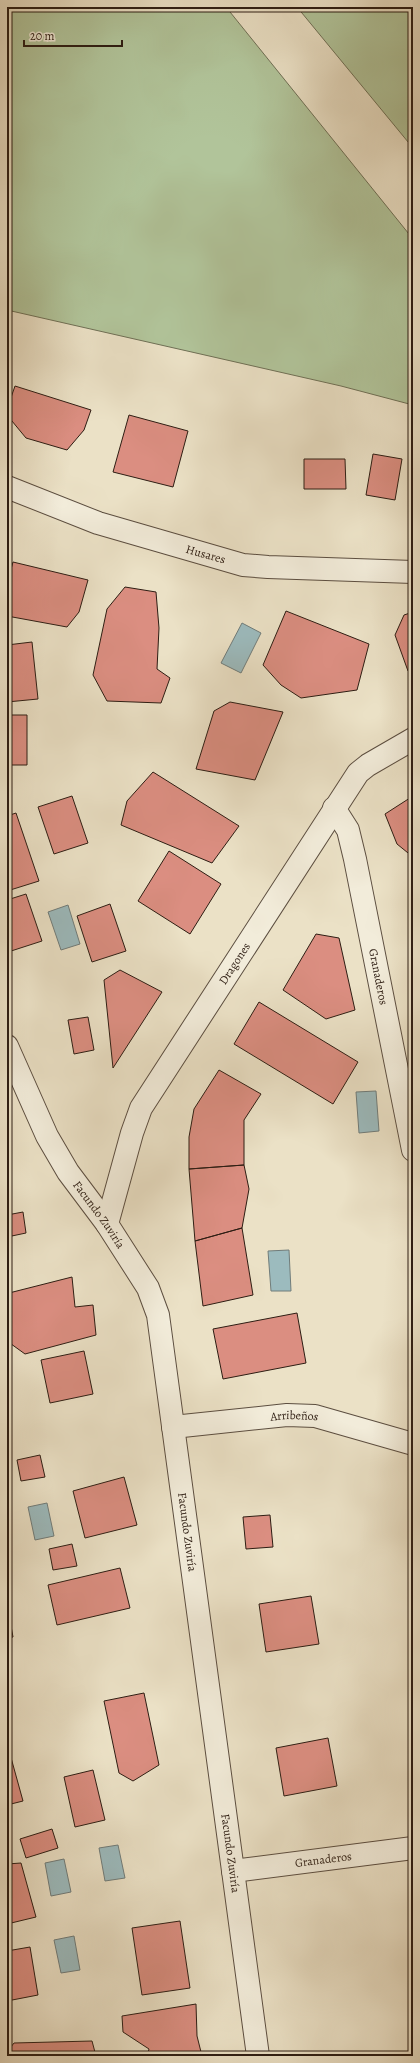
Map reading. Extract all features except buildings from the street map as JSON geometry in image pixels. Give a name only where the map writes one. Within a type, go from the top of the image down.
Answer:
[{"type":"street","name":"Husares","points":[[7,488],[98,523],[243,564],[268,567],[413,572]]},
{"type":"street","name":"Dragones","points":[[107,1224],[132,1133],[141,1108],[358,773],[368,765],[413,739]]},
{"type":"street","name":"Granaderos","points":[[334,808],[348,830],[355,859],[413,1150]]},
{"type":"street","name":"Facundo Zuviría","points":[[7,1046],[47,1136],[68,1172],[107,1224],[148,1288],[158,1315],[258,2056]]},
{"type":"street","name":"Arribeños","points":[[173,1427],[287,1415],[315,1416],[413,1444]]},
{"type":"street","name":"Granaderos","points":[[233,1871],[413,1848]]},
{"type":"green space","points":[[7,7],[226,7],[413,239],[413,405],[341,386],[7,310]]},
{"type":"green space","points":[[297,7],[413,7],[413,148]]},
{"type":"water","points":[[242,623],[261,633],[241,673],[221,663]]},
{"type":"water","points":[[68,905],[80,944],[61,950],[48,912]]},
{"type":"water","points":[[376,1091],[379,1131],[359,1133],[356,1092]]},
{"type":"water","points":[[289,1250],[291,1291],[271,1291],[268,1251]]},
{"type":"water","points":[[47,1503],[54,1536],[35,1540],[28,1507]]},
{"type":"water","points":[[118,1845],[125,1878],[105,1881],[99,1848]]},
{"type":"water","points":[[64,1859],[71,1892],[51,1896],[45,1863]]},
{"type":"water","points":[[74,1936],[80,1970],[61,1973],[54,1940]]}]
